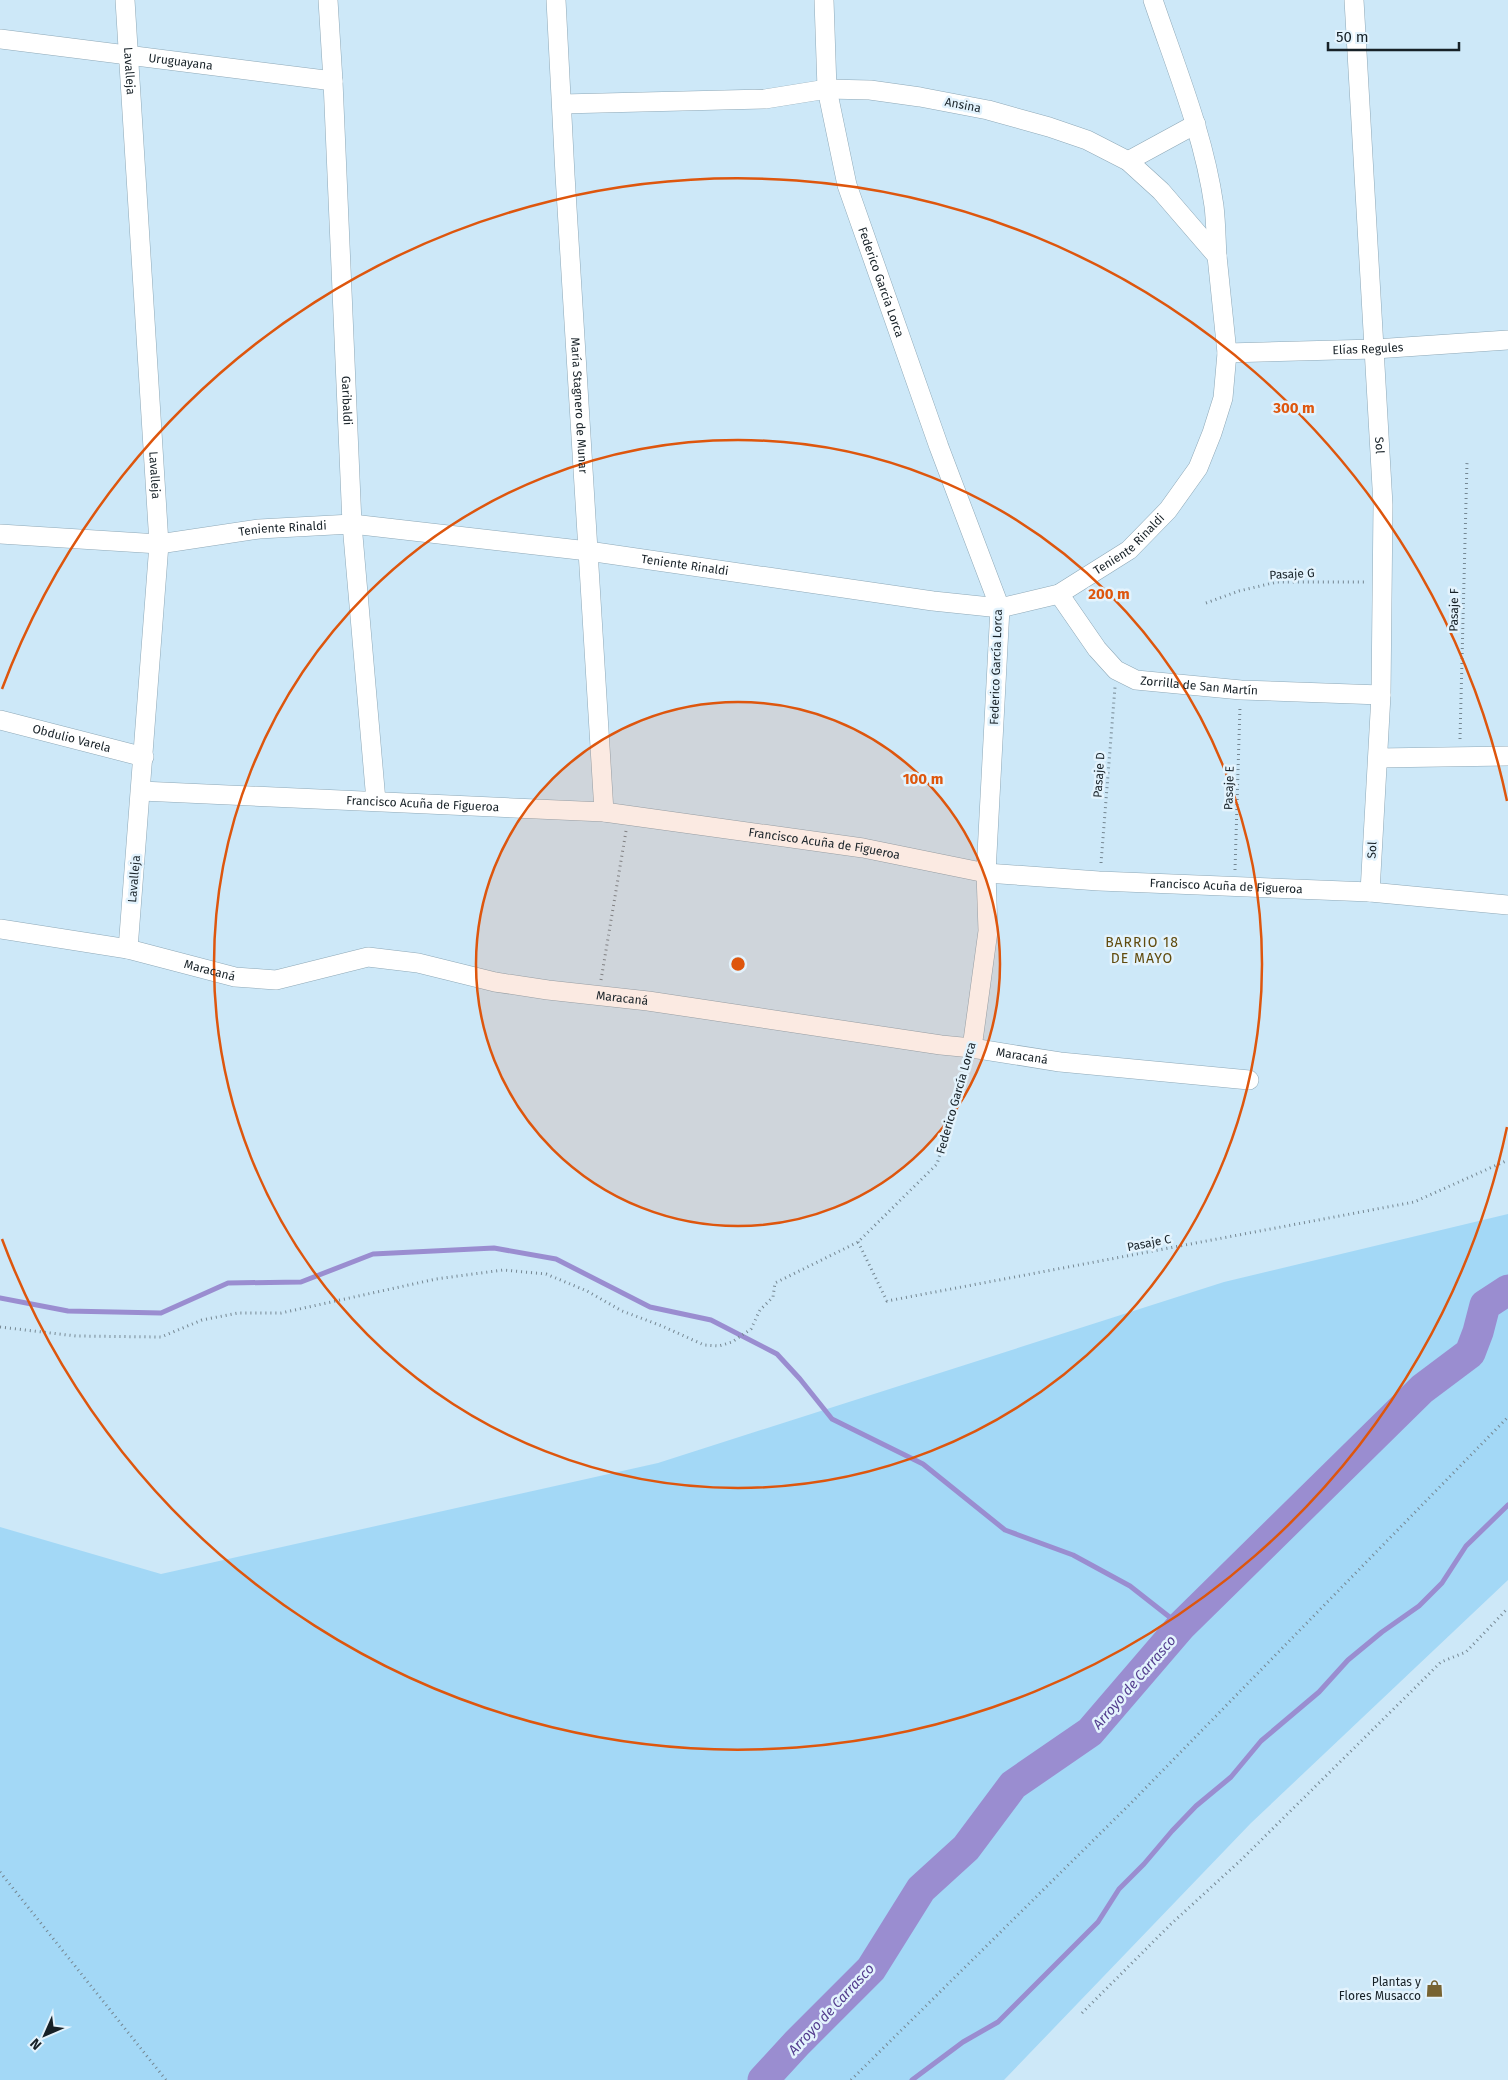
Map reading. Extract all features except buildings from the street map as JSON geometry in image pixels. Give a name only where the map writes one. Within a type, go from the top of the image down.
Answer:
[{"type":"street","name":"Lavalleja","points":[[125,0],[159,544],[128,949]]},
{"type":"street","name":"Garibaldi","points":[[328,0],[352,524],[376,801]]},
{"type":"street","name":"María Stagnero de Munar","points":[[556,0],[604,812]]},
{"type":"street","name":"Federico García Lorca","points":[[824,0],[827,89],[846,185],[939,447],[1000,608],[986,873],[988,931],[972,1048]]},
{"type":"street","points":[[1153,0],[1196,124],[1206,161],[1214,208],[1227,353]]},
{"type":"street","name":"Sol","points":[[1354,0],[1383,505],[1381,695],[1370,892]]},
{"type":"street","name":"Uruguayana","points":[[0,39],[333,81]]},
{"type":"street","name":"Ansina","points":[[562,104],[765,99],[827,89],[880,91],[988,110],[1087,140],[1128,161],[1161,191],[1217,256]]},
{"type":"street","points":[[1128,161],[1196,124]]},
{"type":"street","name":"Elías Regules","points":[[1227,353],[1375,349],[1508,340]]},
{"type":"street","name":"Teniente Rinaldi","points":[[0,534],[159,544],[259,529],[352,524],[588,551],[933,601],[1000,608],[1059,594],[1129,550],[1168,510],[1198,468],[1212,433],[1222,398],[1227,353]]},
{"type":"street","name":"Zorrilla de San Martín","points":[[1059,594],[1097,649],[1116,670],[1136,680],[1241,690],[1381,695]]},
{"type":"street","name":"Obdulio Varela","points":[[0,720],[144,757]]},
{"type":"street","points":[[1378,758],[1508,756]]},
{"type":"street","name":"Francisco Acuña de Figueroa","points":[[141,791],[604,812],[706,824],[863,848],[986,873],[1099,881],[1370,892],[1508,905]]},
{"type":"street","name":"Maracaná","points":[[0,929],[128,949],[235,977],[276,980],[368,957],[418,962],[504,983],[548,990],[648,1001],[1060,1062],[1249,1080]]},
{"type":"path","name":"Pasaje F","points":[[1460,758],[1467,462]]},
{"type":"path","name":"Pasaje G","points":[[1206,602],[1239,591],[1276,582],[1382,582]]},
{"type":"path","name":"Pasaje D","points":[[1099,881],[1116,670]]},
{"type":"path","name":"Pasaje E","points":[[1234,886],[1241,690]]},
{"type":"path","points":[[598,996],[629,815]]},
{"type":"path","name":"Federico García Lorca","points":[[0,1327],[76,1336],[161,1338],[202,1320],[238,1313],[281,1313],[436,1279],[503,1270],[546,1274],[587,1291],[622,1311],[704,1345],[719,1346],[732,1342],[751,1329],[760,1310],[773,1297],[775,1283],[858,1242],[937,1164],[972,1048]]},
{"type":"path","name":"Pasaje C","points":[[858,1242],[887,1301],[1414,1202],[1508,1160]]},
{"type":"path","points":[[851,2080],[1130,1804],[1508,1417]]},
{"type":"path","points":[[1082,2013],[1170,1924],[1240,1861],[1440,1662],[1466,1652],[1508,1608]]},
{"type":"path","points":[[0,1872],[166,2080]]},
{"type":"shaded area","points":[[1508,1214],[1508,1580],[1251,1823],[1004,2080],[0,2080],[0,1527],[161,1574],[658,1463],[1224,1282]]},
{"type":"waterway","points":[[0,1298],[68,1311],[161,1313],[228,1283],[301,1282],[373,1254],[494,1248],[556,1259],[650,1307],[711,1320],[777,1354],[832,1419],[923,1464],[1005,1530],[1073,1555],[1130,1586],[1181,1626]]},
{"type":"waterway","name":"Arroyo de Carrasco","points":[[763,2080],[871,1969],[921,1889],[966,1848],[1013,1785],[1090,1732],[1181,1626],[1422,1389],[1470,1353],[1485,1305],[1508,1290]]},
{"type":"waterway","points":[[912,2080],[963,2042],[998,2022],[1098,1922],[1119,1889],[1196,1806],[1231,1777],[1261,1741],[1319,1692],[1348,1660],[1382,1632],[1419,1606],[1442,1583],[1466,1546],[1508,1505]]},
{"type":"place","name":"Plantas y Flores Musacco","points":[[1435,1989]]},
{"type":"district","name":"BARRIO 18 DE MAYO","points":[[1142,950]]}]
